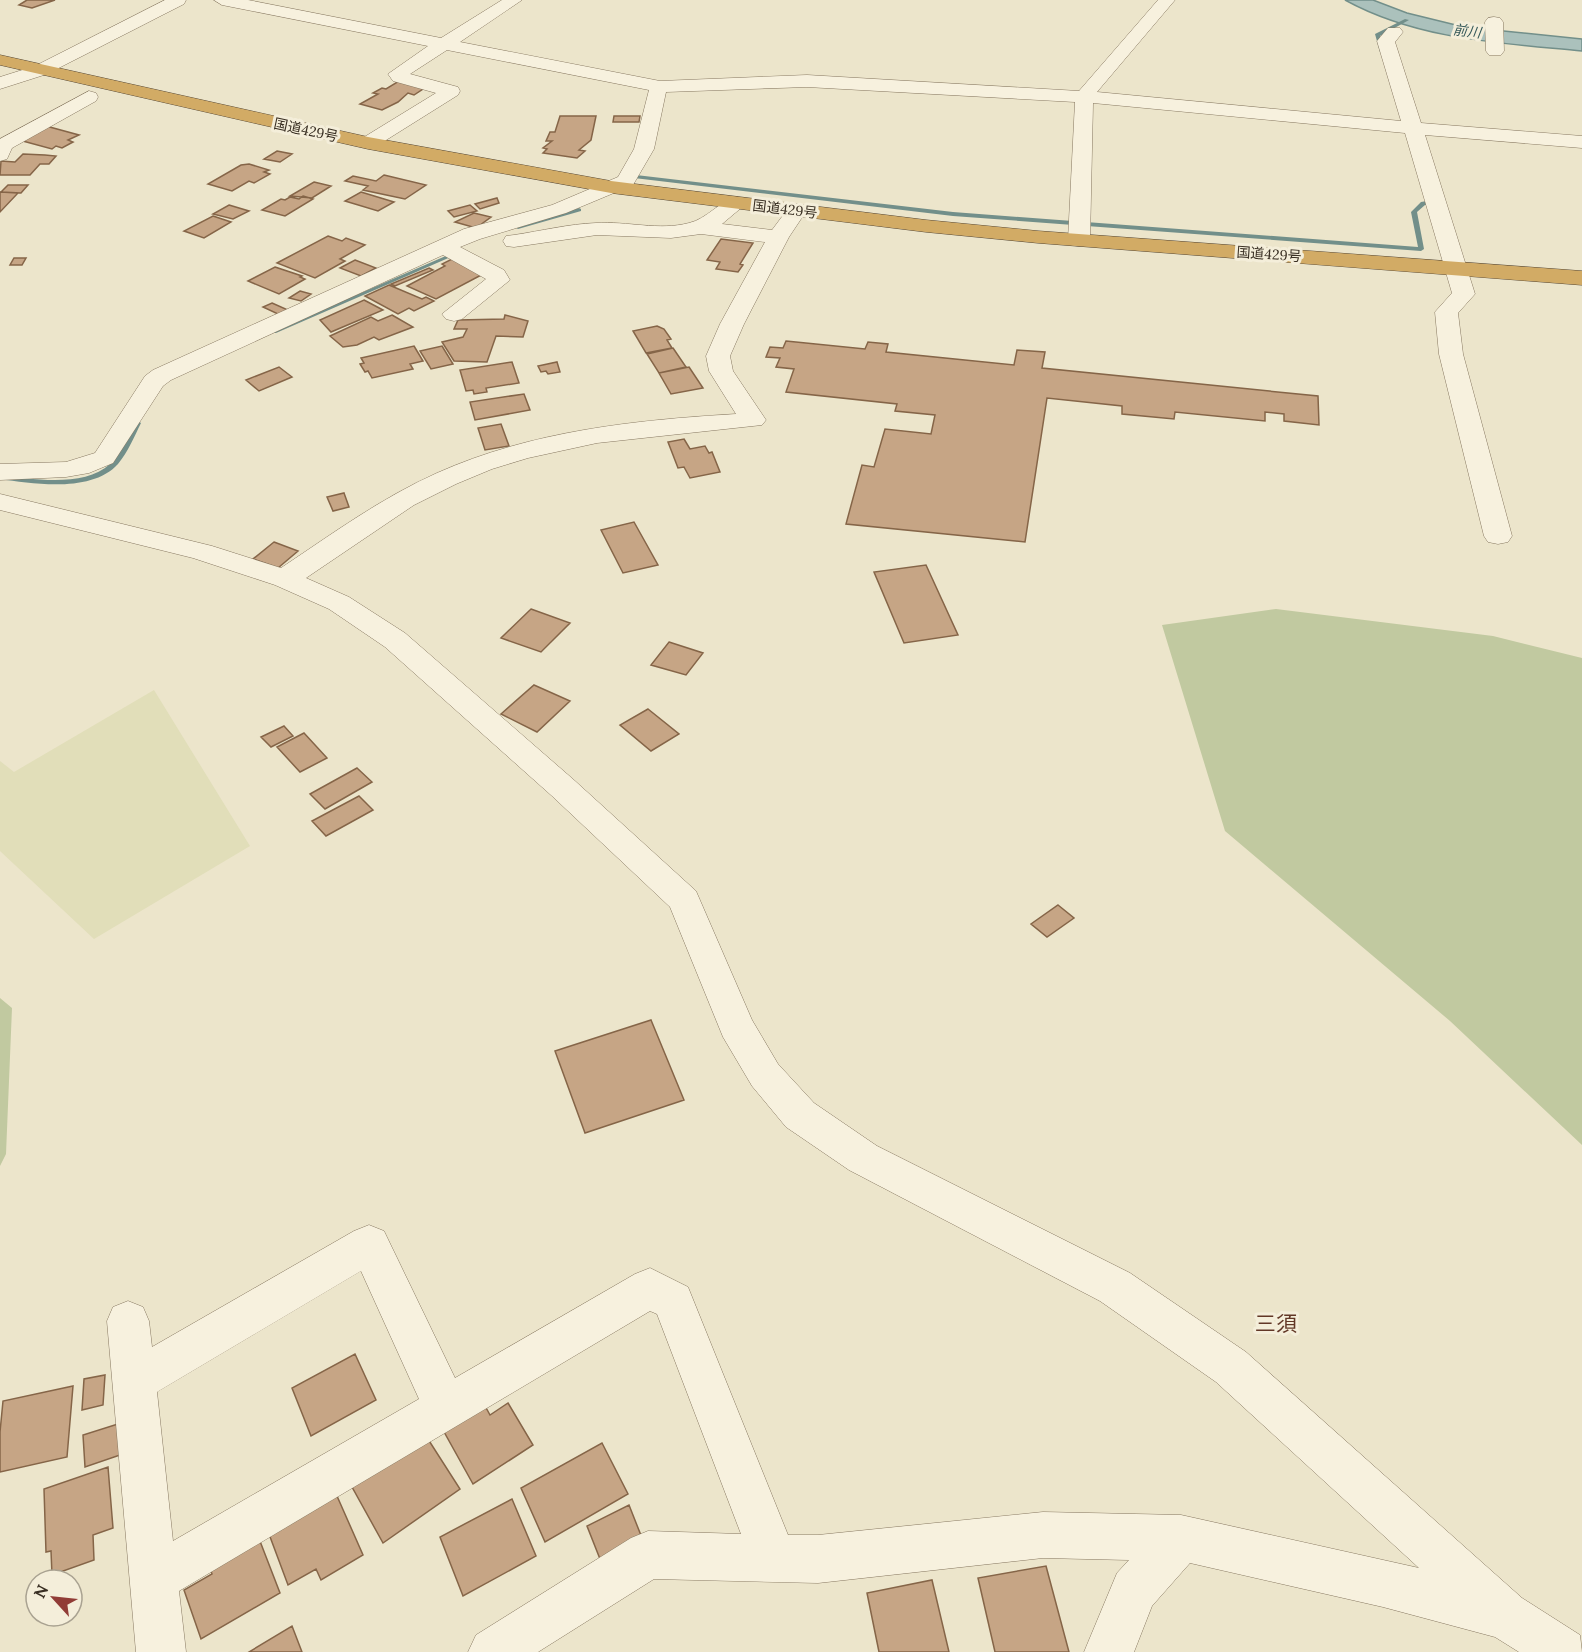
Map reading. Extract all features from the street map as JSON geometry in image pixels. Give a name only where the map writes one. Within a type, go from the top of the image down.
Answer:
[{"type":"highway","name":"国道429号","points":[[11,78],[167,116],[611,187],[729,209],[788,224],[1018,251],[1458,275],[1582,278]]},
{"type":"highway","name":"国道429号","points":[[11,78],[353,145],[590,196],[729,209]]},
{"type":"highway","name":"国道429号","points":[[788,224],[1080,229],[1582,292]]},
{"type":"street","points":[[11,78],[178,0]]},
{"type":"street","points":[[222,0],[660,87],[807,81],[1087,97],[1408,128],[1582,142]]},
{"type":"street","points":[[353,145],[451,91],[400,77],[397,74],[514,0]]},
{"type":"street","points":[[1080,229],[1084,103],[1089,90],[1167,0]]},
{"type":"street","points":[[1495,23],[1495,50]]},
{"type":"street","points":[[1394,32],[1386,41],[1408,128],[1464,294],[1446,312],[1451,354],[1498,536]]},
{"type":"street","points":[[0,472],[76,469],[91,465],[104,458],[154,381],[162,375],[472,234],[559,209],[626,181],[644,149],[656,95],[660,87]]},
{"type":"street","points":[[0,155],[3,145],[89,97]]},
{"type":"street","points":[[698,227],[729,209]]},
{"type":"street","points":[[449,246],[470,247],[563,232],[597,230],[671,232],[698,227],[788,224]]},
{"type":"street","points":[[285,579],[392,508],[446,478],[492,460],[629,430],[753,420],[721,371],[718,356],[732,324],[788,224]]},
{"type":"street","points":[[449,246],[499,279],[454,314]]},
{"type":"street","points":[[0,502],[202,552],[285,579],[339,603],[395,640],[563,788],[684,900],[736,1026],[765,1075],[800,1115],[863,1158],[1115,1287],[1231,1367],[1505,1615],[1563,1652]]},
{"type":"street","points":[[134,1381],[369,1244],[445,1406]]},
{"type":"street","points":[[154,1579],[445,1406],[650,1288],[673,1301],[774,1558]]},
{"type":"street","points":[[128,1321],[161,1652]]},
{"type":"street","points":[[493,1652],[648,1555],[818,1558],[877,1554],[1043,1535],[1181,1538],[1383,1583],[1505,1615]]},
{"type":"street","points":[[1109,1652],[1134,1590],[1181,1538]]},
{"type":"shaded area","points":[[154,690],[250,846],[94,939],[0,851],[0,761],[14,772]]},
{"type":"green space","points":[[1276,609],[1493,636],[1582,658],[1582,1145],[1450,1021],[1225,831],[1162,625]]},
{"type":"green space","points":[[0,998],[12,1008],[6,1154],[0,1166]]},
{"type":"water","name":"前川","points":[[1345,0],[1373,0],[1407,13],[1464,27],[1582,39],[1582,51],[1491,42],[1431,32],[1401,24]]},
{"type":"building","points":[[27,0],[55,0],[32,8],[19,5]]},
{"type":"building","points":[[399,81],[426,87],[414,95],[408,93],[398,102],[382,110],[360,104],[378,94],[373,93],[382,88],[386,89]]},
{"type":"building","points":[[560,116],[596,116],[591,140],[579,150],[585,151],[577,158],[543,153],[547,149],[543,148],[552,141],[546,141],[550,132],[555,132]]},
{"type":"building","points":[[614,116],[640,116],[639,122],[613,122]]},
{"type":"building","points":[[46,126],[79,135],[68,140],[73,142],[62,148],[56,146],[52,149],[19,140]]},
{"type":"building","points":[[277,151],[292,154],[280,162],[264,159]]},
{"type":"building","points":[[23,154],[56,156],[49,164],[40,164],[30,175],[0,175],[1,161],[15,162]]},
{"type":"building","points":[[249,164],[269,170],[264,172],[270,174],[254,183],[249,181],[232,191],[208,184],[241,165]]},
{"type":"building","points":[[384,175],[426,185],[405,199],[363,190],[368,186],[345,181],[353,176],[376,181]]},
{"type":"building","points":[[314,182],[331,186],[312,198],[290,196]]},
{"type":"building","points":[[8,185],[28,185],[21,193],[1,192]]},
{"type":"building","points":[[0,192],[18,193],[0,212]]},
{"type":"building","points":[[361,192],[394,202],[378,211],[345,201]]},
{"type":"building","points":[[303,196],[313,199],[285,216],[262,210],[281,199],[285,200],[290,197],[299,199]]},
{"type":"building","points":[[497,198],[499,203],[480,209],[475,204]]},
{"type":"building","points":[[229,205],[249,211],[233,219],[213,214]]},
{"type":"building","points":[[470,205],[477,211],[454,217],[448,211]]},
{"type":"building","points":[[474,213],[491,217],[476,228],[455,222]]},
{"type":"building","points":[[213,216],[231,222],[204,238],[184,231]]},
{"type":"building","points":[[328,236],[342,241],[346,238],[365,245],[340,259],[345,261],[315,278],[277,263]]},
{"type":"building","points":[[721,239],[753,243],[740,264],[743,265],[738,272],[716,269],[720,262],[707,260]]},
{"type":"building","points":[[14,258],[26,258],[22,265],[10,265]]},
{"type":"building","points":[[452,259],[485,273],[436,299],[407,286],[445,266],[442,264]]},
{"type":"building","points":[[355,260],[376,268],[361,276],[340,268]]},
{"type":"building","points":[[275,267],[305,279],[279,294],[248,281]]},
{"type":"building","points":[[429,268],[433,270],[395,286],[391,284]]},
{"type":"building","points":[[389,285],[422,299],[426,297],[434,301],[414,311],[409,308],[398,314],[365,296]]},
{"type":"building","points":[[300,291],[311,294],[301,301],[289,298]]},
{"type":"building","points":[[364,300],[383,310],[331,332],[320,320]]},
{"type":"building","points":[[272,303],[288,310],[280,315],[263,307]]},
{"type":"building","points":[[392,315],[413,327],[379,340],[374,337],[357,345],[343,347],[330,336],[371,317],[378,321]]},
{"type":"building","points":[[505,315],[528,321],[523,337],[496,336],[487,362],[454,361],[442,342],[463,337],[467,329],[454,329],[458,320],[504,319]]},
{"type":"building","points":[[657,326],[664,329],[671,339],[667,340],[672,348],[646,353],[633,331]]},
{"type":"building","points":[[786,341],[865,349],[868,342],[888,344],[886,352],[1014,365],[1017,350],[1045,352],[1042,368],[1318,396],[1319,425],[1284,421],[1284,414],[1265,412],[1265,421],[1175,412],[1174,419],[1122,414],[1122,406],[1047,398],[1025,542],[846,524],[862,465],[874,467],[885,429],[931,434],[935,415],[895,411],[897,404],[786,392],[794,369],[776,367],[780,358],[766,357],[770,347],[783,348]]},
{"type":"building","points":[[414,346],[423,361],[410,364],[413,369],[372,378],[360,364],[364,363],[361,358]]},
{"type":"building","points":[[442,346],[453,364],[431,369],[420,351]]},
{"type":"building","points":[[673,348],[686,367],[659,373],[647,354]]},
{"type":"building","points":[[512,362],[519,383],[486,388],[487,392],[474,394],[473,390],[466,391],[460,370]]},
{"type":"building","points":[[557,362],[560,372],[548,374],[546,371],[541,372],[538,366]]},
{"type":"building","points":[[279,367],[292,377],[259,391],[246,380]]},
{"type":"building","points":[[689,367],[703,388],[671,394],[659,373]]},
{"type":"building","points":[[524,394],[530,410],[475,420],[470,402]]},
{"type":"building","points":[[501,424],[509,446],[485,450],[478,428]]},
{"type":"building","points":[[684,439],[690,449],[705,446],[709,453],[712,452],[720,472],[690,478],[684,467],[678,468],[668,442]]},
{"type":"building","points":[[344,493],[349,507],[333,511],[327,497]]},
{"type":"building","points":[[634,522],[658,565],[623,573],[601,530]]},
{"type":"building","points":[[274,542],[298,551],[278,568],[253,559]]},
{"type":"building","points":[[926,565],[958,635],[904,643],[874,572]]},
{"type":"building","points":[[531,609],[570,623],[541,652],[501,638]]},
{"type":"building","points":[[669,642],[703,653],[686,675],[651,665]]},
{"type":"building","points":[[534,685],[570,701],[537,732],[501,714]]},
{"type":"building","points":[[648,709],[679,734],[651,751],[620,725]]},
{"type":"building","points":[[284,726],[293,736],[271,747],[261,737]]},
{"type":"building","points":[[304,733],[327,758],[300,772],[277,747]]},
{"type":"building","points":[[357,768],[372,782],[325,809],[310,794]]},
{"type":"building","points":[[359,796],[373,810],[326,836],[312,821]]},
{"type":"building","points":[[1058,905],[1074,918],[1047,937],[1031,924]]},
{"type":"building","points":[[651,1020],[684,1100],[585,1133],[555,1051]]},
{"type":"building","points":[[355,1354],[376,1400],[311,1436],[292,1388]]},
{"type":"building","points":[[105,1375],[103,1405],[82,1410],[84,1379]]},
{"type":"building","points":[[73,1386],[67,1457],[0,1472],[3,1401]]},
{"type":"building","points":[[508,1403],[533,1445],[473,1484],[443,1430],[484,1404],[490,1415]]},
{"type":"building","points":[[121,1423],[123,1454],[85,1467],[83,1435]]},
{"type":"building","points":[[426,1436],[460,1489],[383,1543],[352,1487]]},
{"type":"building","points":[[602,1443],[628,1494],[545,1542],[521,1488]]},
{"type":"building","points":[[108,1467],[113,1528],[93,1535],[94,1560],[72,1568],[52,1568],[51,1551],[46,1552],[44,1489]]},
{"type":"building","points":[[337,1496],[363,1555],[321,1580],[316,1569],[288,1585],[269,1534]]},
{"type":"building","points":[[512,1499],[536,1556],[463,1596],[440,1537]]},
{"type":"building","points":[[629,1505],[642,1538],[600,1559],[587,1526]]},
{"type":"building","points":[[258,1536],[280,1593],[201,1639],[184,1590],[212,1574],[208,1564]]},
{"type":"building","points":[[1046,1566],[1069,1652],[995,1652],[978,1578]]},
{"type":"building","points":[[932,1580],[949,1652],[879,1652],[867,1593]]},
{"type":"building","points":[[292,1626],[302,1652],[249,1652]]},
{"type":"waterway","points":[[1382,51],[1377,35],[1407,20]]},
{"type":"waterway","points":[[636,177],[953,214],[1421,249],[1414,212],[1423,203],[1430,203],[1427,195]]},
{"type":"waterway","points":[[518,227],[579,210]]},
{"type":"waterway","points":[[274,332],[450,256]]},
{"type":"waterway","points":[[0,477],[43,482],[91,478],[114,464],[138,423]]},
{"type":"district","name":"三須","points":[[1276,1324]]}]
